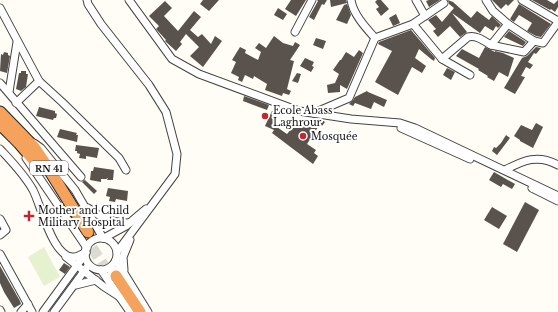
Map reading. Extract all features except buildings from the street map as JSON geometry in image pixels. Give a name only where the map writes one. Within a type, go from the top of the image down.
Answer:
[{"type":"highway","name":"RN 41","points":[[0,112],[20,138],[45,163],[87,233]]},
{"type":"highway","name":"RN 41","points":[[0,124],[20,138]]},
{"type":"highway","points":[[116,275],[133,312]]},
{"type":"highway","points":[[116,275],[140,312]]},
{"type":"street","points":[[87,0],[101,24],[149,85],[166,112],[177,154],[175,174],[117,252]]},
{"type":"street","points":[[129,0],[172,59],[199,74],[299,111],[351,119],[384,121],[505,170],[558,196]]},
{"type":"street","points":[[295,32],[312,0]]},
{"type":"street","points":[[416,0],[425,16]]},
{"type":"street","points":[[486,0],[493,11],[508,24],[534,41],[543,43],[558,21],[522,0]]},
{"type":"street","points":[[353,1],[360,19],[375,38]]},
{"type":"street","points":[[314,114],[350,98],[375,38],[413,24],[444,3]]},
{"type":"street","points":[[0,8],[39,81],[119,158],[126,170]]},
{"type":"street","points":[[413,24],[442,59],[470,75]]},
{"type":"street","points":[[491,46],[508,24]]},
{"type":"street","points":[[442,59],[468,36],[478,38],[491,46],[524,52],[534,41]]},
{"type":"street","points":[[9,92],[17,42]]},
{"type":"street","points":[[16,103],[39,81]]},
{"type":"street","points":[[0,84],[9,92],[16,103],[81,177]]},
{"type":"street","points":[[20,138],[41,148],[75,190],[84,206],[87,233],[87,267],[96,280],[120,297],[130,312]]},
{"type":"street","points":[[0,149],[19,170],[33,190],[51,237],[51,241],[56,249],[78,265],[93,267],[116,275],[148,312]]},
{"type":"street","points":[[505,170],[523,161],[538,159],[550,161],[558,165]]},
{"type":"street","points":[[486,163],[558,201]]},
{"type":"street","points":[[43,312],[78,265],[91,241],[103,238],[130,223],[157,199]]},
{"type":"street","points":[[84,206],[102,218],[113,222],[130,223]]},
{"type":"street","points":[[0,219],[6,230],[0,233]]},
{"type":"street","points":[[0,224],[2,230],[0,233]]},
{"type":"street","points":[[116,275],[123,266],[124,254],[134,230]]},
{"type":"street","points":[[87,233],[113,242],[117,252],[116,275],[120,297]]},
{"type":"street","points":[[51,237],[58,248],[70,257],[76,257],[86,251]]},
{"type":"street","points":[[0,254],[27,309]]},
{"type":"street","points":[[0,259],[27,309]]},
{"type":"street","points":[[102,270],[113,265],[116,260]]},
{"type":"street","points":[[54,312],[76,285],[87,267]]},
{"type":"street","points":[[76,285],[96,280]]},
{"type":"green space","points":[[44,247],[60,277],[44,286],[28,257]]},
{"type":"tunnel","points":[[83,234],[112,278]]},
{"type":"place","name":"Ecole Abass Laghrour","points":[[265,116]]},
{"type":"place","name":"Mosquée","points":[[303,136]]},
{"type":"place","name":"Mother and Child Military Hospital","points":[[29,216]]}]
